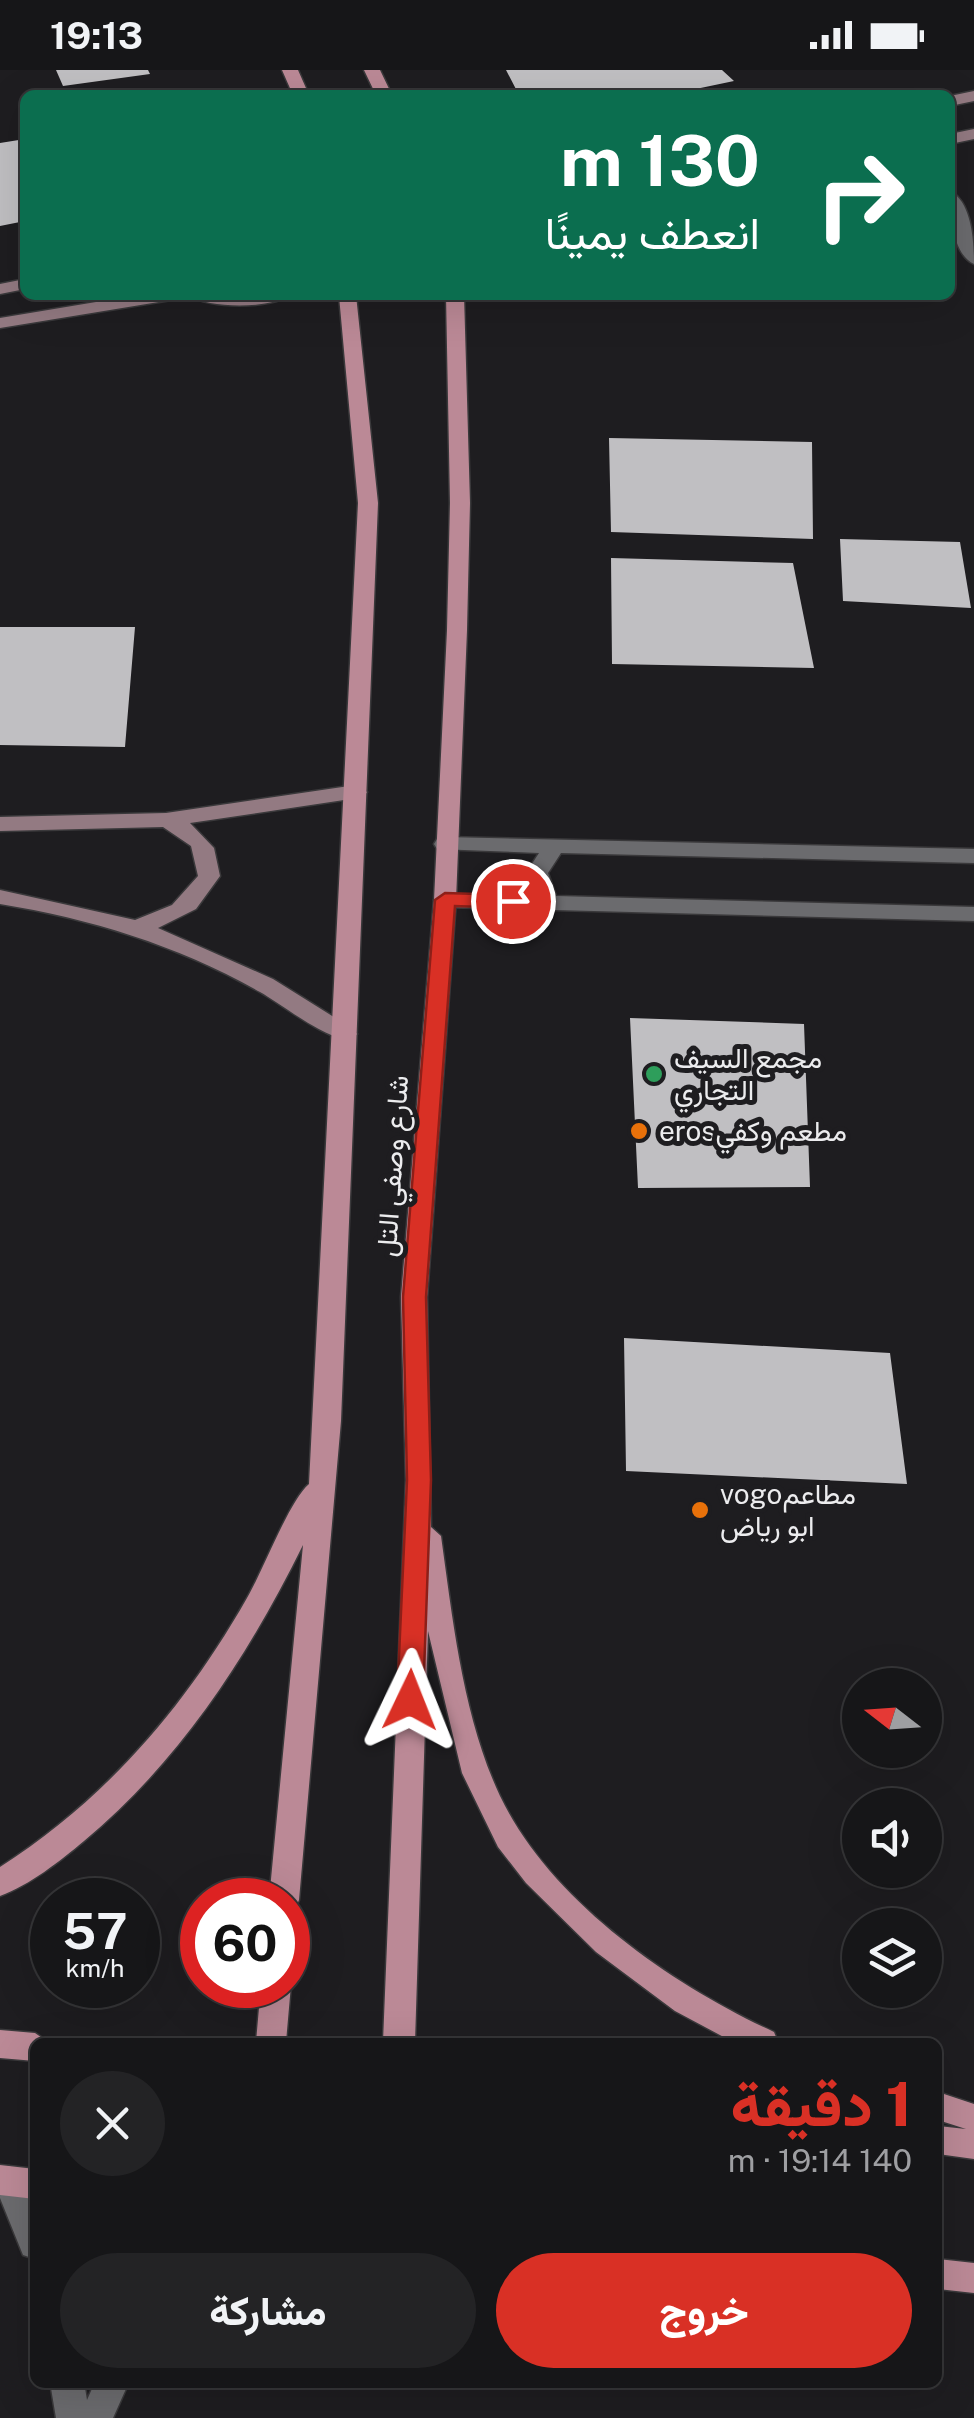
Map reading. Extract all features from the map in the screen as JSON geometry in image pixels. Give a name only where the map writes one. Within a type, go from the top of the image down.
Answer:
[{"type":"main road","name":"شارع وصفي التل","points":[[286,1878],[323,1474],[368,502],[348,300]]},
{"type":"main road","name":"شارع وصفي التل","points":[[399,2038],[419,1480],[414,1297],[445,900],[460,504],[455,300]]},
{"type":"main road","points":[[0,1883],[108,1805],[179,1730],[254,1614],[323,1474]]},
{"type":"main road","points":[[419,1480],[442,1634],[474,1762],[490,1807],[568,1908],[624,1959],[727,2028],[753,2038]]},
{"type":"main road","points":[[271,2038],[274,2008]]},
{"type":"main road","points":[[0,2044],[30,2047]]},
{"type":"main road","points":[[942,2107],[974,2118]]},
{"type":"main road","points":[[942,2141],[974,2145]]},
{"type":"main road","points":[[942,2274],[974,2278]]},
{"type":"street","points":[[955,209],[974,259]]},
{"type":"street","points":[[0,323],[140,300]]},
{"type":"street","points":[[0,824],[166,820],[356,792]]},
{"type":"street","points":[[137,927],[177,913],[192,902],[210,876],[210,862],[197,837],[166,820]]},
{"type":"street","points":[[445,844],[974,856]]},
{"type":"street","points":[[548,902],[538,888],[537,873],[555,845]]},
{"type":"street","points":[[0,896],[137,927],[248,972],[345,1034]]},
{"type":"street","points":[[445,900],[974,914]]},
{"type":"street","points":[[14,2182],[30,2229]]},
{"type":"street","points":[[68,2388],[73,2418]]},
{"type":"street","points":[[96,2418],[109,2388]]},
{"type":"building","points":[[56,70],[148,70],[150,74],[63,86]]},
{"type":"building","points":[[506,70],[722,70],[734,81],[691,90],[516,90]]},
{"type":"building","points":[[20,140],[20,222],[0,226],[0,143]]},
{"type":"building","points":[[609,438],[812,442],[813,539],[611,532]]},
{"type":"building","points":[[840,539],[960,542],[971,608],[843,601]]},
{"type":"building","points":[[611,558],[793,563],[814,668],[612,664]]},
{"type":"building","points":[[0,627],[135,627],[125,747],[0,745]]},
{"type":"building","points":[[630,1018],[804,1024],[810,1187],[638,1188]]},
{"type":"building","points":[[624,1338],[890,1353],[907,1484],[626,1471]]},
{"type":"place","name":"مجمع السيف التجاري","points":[[654,1074]]},
{"type":"place","name":"erosمطعم وكفي","points":[[639,1131]]},
{"type":"place","name":"vogoمطاعم ابو رياض","points":[[700,1510]]},
{"type":"route","points":[[410,1700],[419,1480],[414,1297],[445,900],[513,901]]}]
